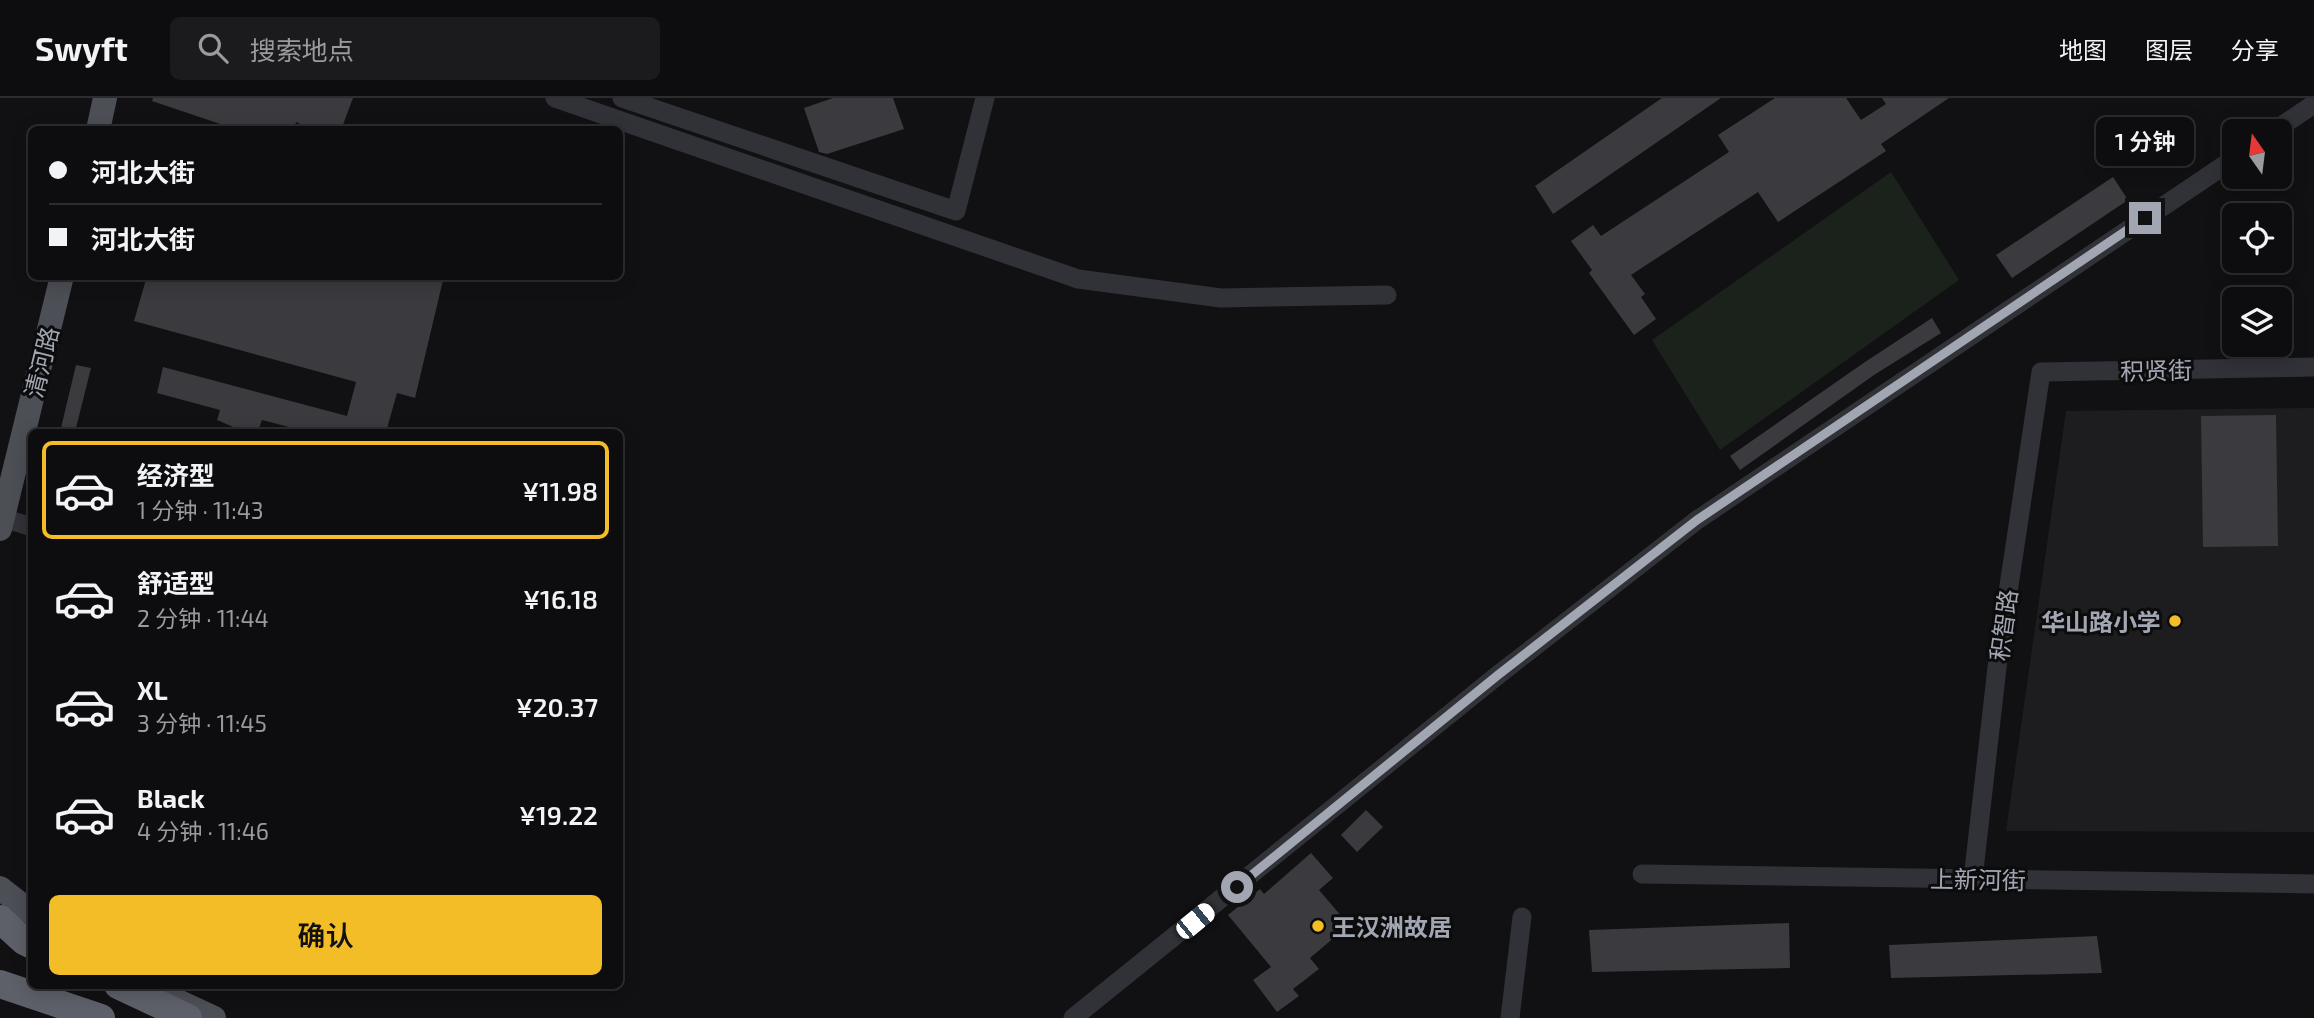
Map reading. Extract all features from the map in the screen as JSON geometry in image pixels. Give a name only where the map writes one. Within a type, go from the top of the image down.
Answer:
[{"type":"highway","points":[[0,919],[28,943]]},
{"type":"highway","points":[[0,984],[100,1018]]},
{"type":"highway","points":[[126,989],[188,1018]]},
{"type":"main road","points":[[99,126],[105,98]]},
{"type":"main road","name":"清河路","points":[[1,523],[61,280]]},
{"type":"main road","points":[[0,888],[28,910]]},
{"type":"main road","points":[[155,989],[214,1018]]},
{"type":"street","points":[[555,98],[1078,279],[1221,298],[1387,295]]},
{"type":"street","points":[[624,98],[956,211],[985,98]]},
{"type":"street","points":[[2292,119],[2314,104]]},
{"type":"street","points":[[1073,1018],[1498,675],[1697,520],[2222,167]]},
{"type":"street","name":"积贤街","points":[[2041,372],[2314,368]]},
{"type":"street","name":"积智路","points":[[1973,880],[1997,659],[2041,372]]},
{"type":"street","points":[[1,523],[28,526]]},
{"type":"street","name":"上新河街","points":[[1642,874],[2314,884]]},
{"type":"street","points":[[1510,1018],[1522,918]]},
{"type":"shaded area","points":[[1891,172],[1959,280],[1720,450],[1652,340]]},
{"type":"shaded area","name":"华山路小学","points":[[2314,408],[2314,832],[2006,831],[2066,411]]},
{"type":"building","points":[[153,98],[353,98],[342,126],[305,126],[296,122],[295,126],[226,126],[152,101]]},
{"type":"building","points":[[833,98],[893,98],[904,129],[827,154],[819,152],[804,108]]},
{"type":"building","points":[[1662,98],[1721,98],[1553,214],[1535,186]]},
{"type":"building","points":[[1775,98],[1846,98],[1861,120],[1886,104],[1882,98],[1949,98],[1881,144],[1886,151],[1778,222],[1758,192],[1631,275],[1645,294],[1641,297],[1656,319],[1634,335],[1589,273],[1592,270],[1571,241],[1593,225],[1601,236],[1729,152],[1718,135]]},
{"type":"building","points":[[2113,177],[2128,200],[2012,278],[1996,255]]},
{"type":"building","points":[[146,280],[443,280],[415,398],[397,393],[387,429],[296,429],[262,420],[259,429],[238,429],[217,420],[220,410],[157,393],[163,367],[347,416],[356,382],[134,321]]},
{"type":"building","points":[[1932,318],[1941,333],[1874,375],[1740,470],[1730,456]]},
{"type":"building","points":[[76,365],[91,368],[76,429],[61,429]]},
{"type":"building","points":[[2276,415],[2278,546],[2203,547],[2201,416]]},
{"type":"building","points":[[1366,810],[1383,827],[1357,852],[1341,835]]},
{"type":"building","points":[[1311,853],[1333,878],[1319,890],[1349,925],[1310,958],[1319,969],[1293,989],[1299,996],[1277,1012],[1253,980],[1271,967],[1228,915],[1260,889],[1264,894]]},
{"type":"building","points":[[1789,923],[1790,968],[1592,972],[1589,930]]},
{"type":"building","points":[[2097,936],[2102,973],[1891,978],[1889,945]]},
{"type":"place","name":"华山路小学","points":[[2175,621]]},
{"type":"place","name":"王汉洲故居","points":[[1318,926]]},
{"type":"route","points":[[1237,887],[1498,675],[1697,520],[2145,218]]}]
